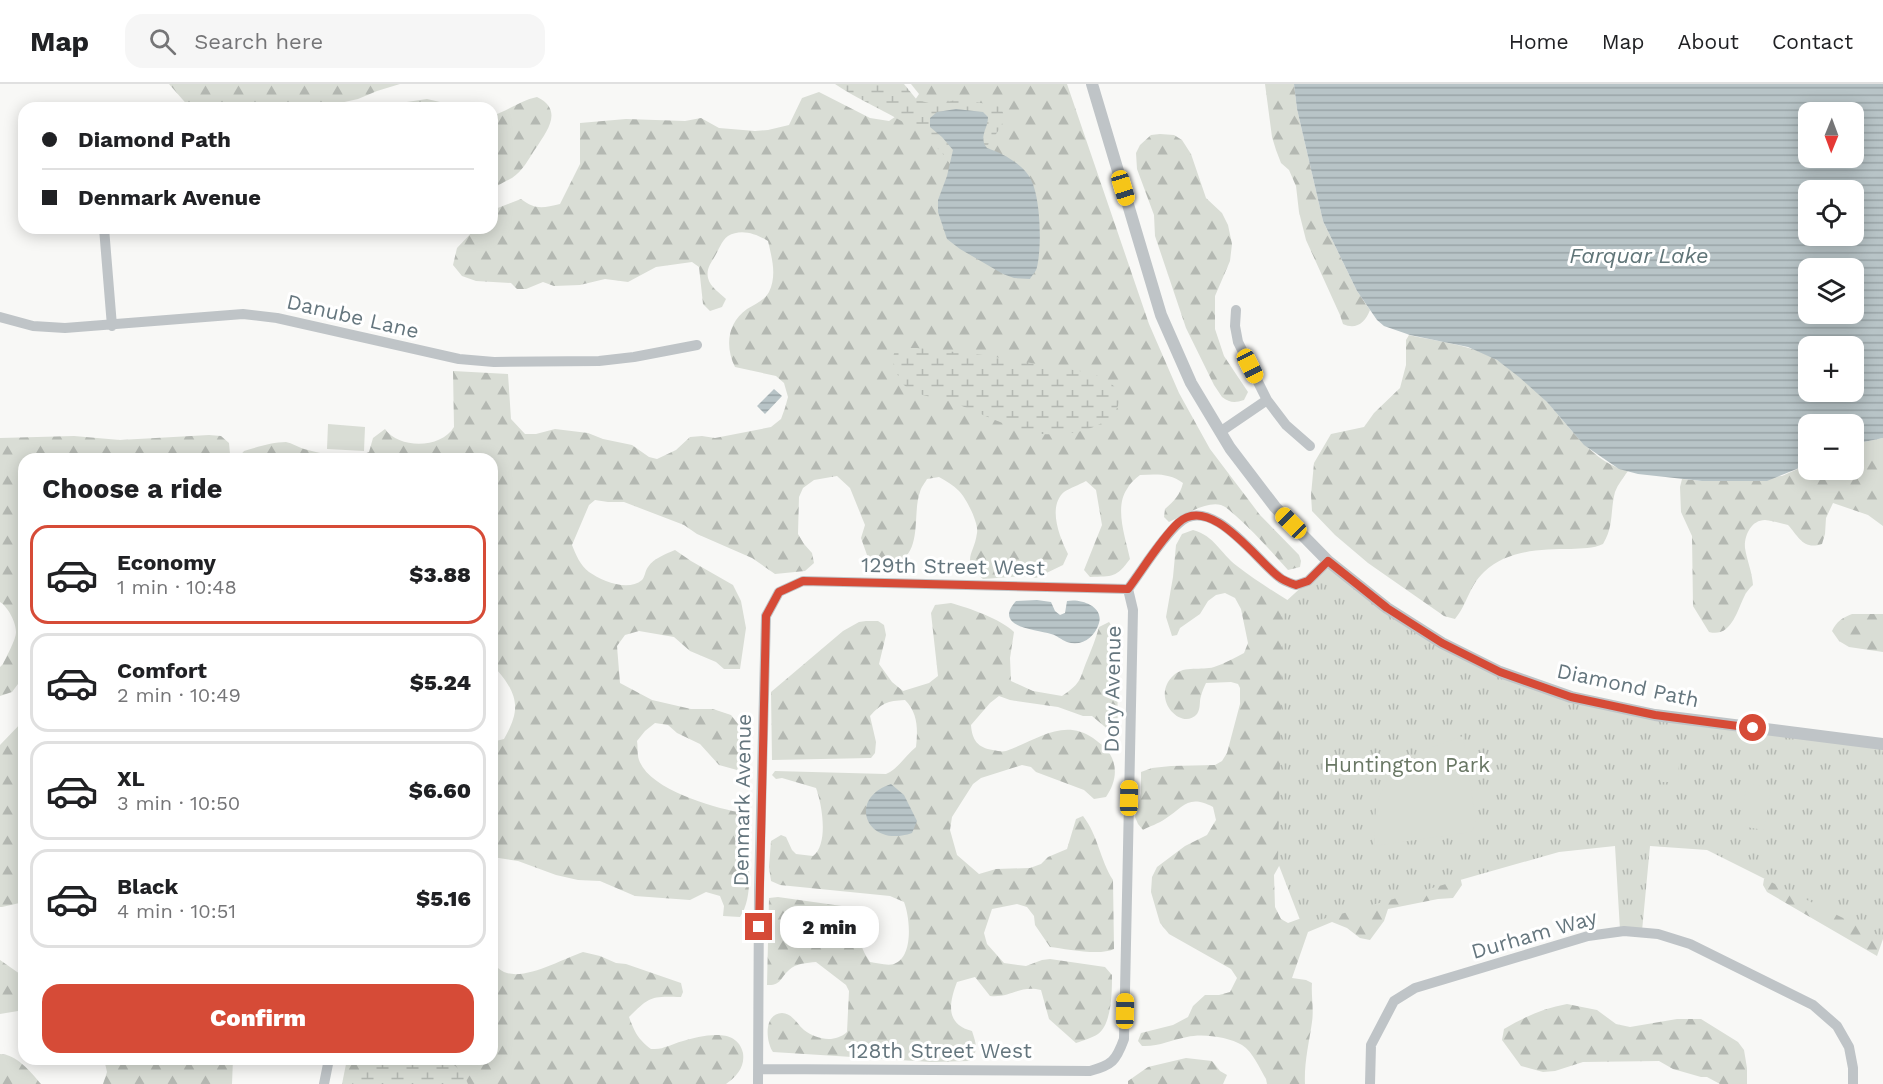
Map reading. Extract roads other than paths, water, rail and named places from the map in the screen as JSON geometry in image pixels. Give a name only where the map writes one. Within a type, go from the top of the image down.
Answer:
[{"type":"street","name":"Diamond Path","points":[[1092,84],[1161,315],[1191,383],[1230,448],[1275,507],[1328,561],[1387,608],[1442,643],[1500,672],[1571,697],[1655,715],[1883,744]]},
{"type":"street","points":[[104,234],[112,326]]},
{"type":"street","points":[[1236,310],[1235,326],[1238,342],[1267,400],[1286,425],[1310,446]]},
{"type":"street","name":"Danube Lane","points":[[0,317],[49,328],[112,326],[243,314],[277,318],[459,359],[494,362],[599,361],[697,345]]},
{"type":"street","points":[[1220,432],[1267,400]]},
{"type":"street","points":[[1128,589],[1179,522],[1192,516],[1221,524],[1280,578],[1296,585],[1308,581],[1328,561]]},
{"type":"street","name":"129th Street West","points":[[779,592],[803,581],[1128,589]]},
{"type":"street","name":"Dory Avenue","points":[[1118,1057],[1124,1039],[1132,610],[1128,589]]},
{"type":"street","name":"Denmark Avenue","points":[[758,1084],[759,890],[766,616],[779,592]]},
{"type":"street","name":"Durham Way","points":[[1370,1084],[1371,1045],[1394,1002],[1415,988],[1588,936],[1624,931],[1658,934],[1690,944],[1813,1005],[1838,1026],[1849,1047],[1853,1084]]},
{"type":"street","name":"128th Street West","points":[[758,1069],[1090,1071],[1107,1066],[1118,1057]]},
{"type":"street","points":[[324,1084],[328,1065]]},
{"type":"water","name":"Farquar Lake","points":[[1294,84],[1883,84],[1883,438],[1864,442],[1864,414],[1798,414],[1798,468],[1767,481],[1702,481],[1638,474],[1619,469],[1584,445],[1547,402],[1497,360],[1468,347],[1410,335],[1384,326],[1377,320],[1357,291],[1323,221],[1297,109]]},
{"type":"water","points":[[956,109],[983,112],[988,117],[983,137],[984,144],[987,148],[1015,162],[1025,171],[1033,184],[1038,207],[1040,246],[1036,269],[1030,279],[1014,278],[1003,274],[947,239],[938,212],[938,200],[953,150],[930,127],[930,118],[937,112]]},
{"type":"water","points":[[774,389],[782,396],[765,414],[757,406]]},
{"type":"water","points":[[1016,601],[1051,602],[1055,611],[1060,615],[1065,613],[1067,601],[1084,602],[1098,612],[1100,617],[1097,628],[1087,640],[1073,643],[1019,626],[1009,617],[1010,610]]},
{"type":"water","points":[[891,784],[904,795],[917,821],[912,833],[896,836],[883,834],[868,820],[866,810],[869,800],[877,791]]},
{"type":"park label","name":"Huntington Park","points":[[1407,764]]}]
